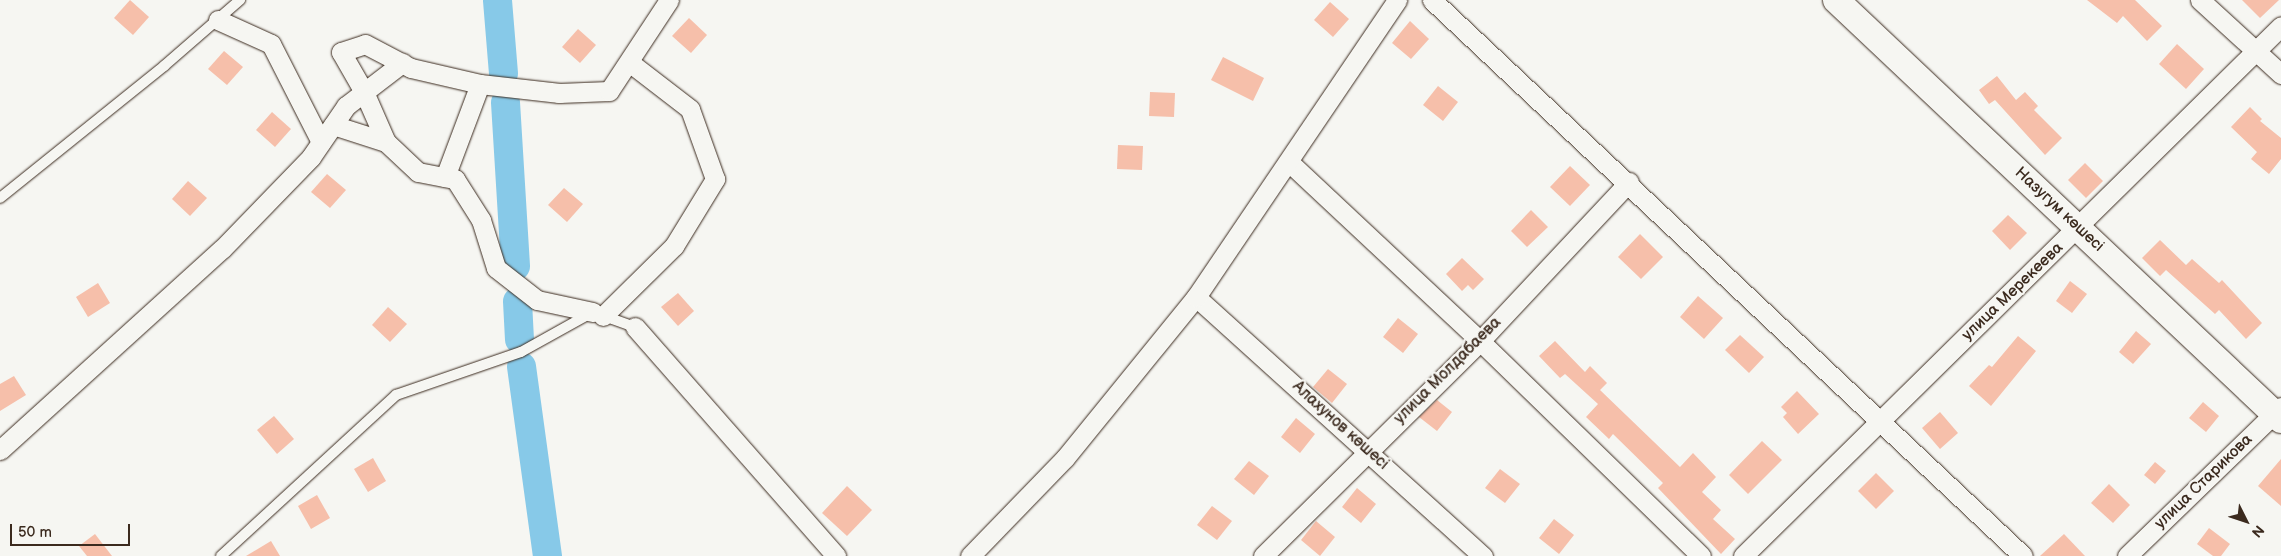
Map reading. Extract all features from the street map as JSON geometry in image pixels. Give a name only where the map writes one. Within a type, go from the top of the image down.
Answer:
[{"type":"street","points":[[629,62],[690,109],[715,179],[674,246],[598,314],[537,300],[496,268],[481,220],[455,179],[418,172],[386,142],[364,92],[341,52],[365,44],[402,63],[480,84],[559,94],[609,91],[669,0]]},
{"type":"street","points":[[970,556],[1065,458],[1196,297],[1290,162],[1397,0]]},
{"type":"street","points":[[1432,0],[1881,419],[2023,556]]},
{"type":"street","name":"Назугум көшесі","points":[[1836,0],[2279,414]]},
{"type":"street","points":[[2200,0],[2281,74]]},
{"type":"street","points":[[218,20],[271,44],[321,142]]},
{"type":"street","name":"улица Мерекеева","points":[[1743,556],[2281,26]]},
{"type":"street","points":[[0,450],[222,249],[311,156],[346,106],[402,63]]},
{"type":"street","points":[[445,177],[480,84]]},
{"type":"street","points":[[333,125],[386,142]]},
{"type":"street","points":[[1290,162],[1480,340],[1701,556]]},
{"type":"street","name":"улица Молдабаева","points":[[1263,556],[1480,340],[1629,182]]},
{"type":"street","name":"Алахунов көшесі","points":[[1196,297],[1483,556]]},
{"type":"street","points":[[635,327],[836,556]]},
{"type":"street","name":"улица Старикова","points":[[2127,556],[2279,414]]},
{"type":"lane","points":[[0,198],[240,0]]},
{"type":"lane","points":[[221,556],[396,395],[521,352],[598,314],[635,327]]},
{"type":"building","points":[[130,0],[149,17],[133,35],[114,18]]},
{"type":"building","points":[[2087,0],[2135,0],[2162,26],[2147,41],[2123,16],[2117,23]]},
{"type":"building","points":[[2242,0],[2279,0],[2260,18]]},
{"type":"building","points":[[1330,2],[1349,19],[1333,37],[1314,20]]},
{"type":"building","points":[[689,18],[707,35],[691,53],[672,36]]},
{"type":"building","points":[[1410,21],[1429,39],[1411,59],[1392,43]]},
{"type":"building","points":[[578,29],[596,45],[580,63],[562,47]]},
{"type":"building","points":[[2177,44],[2204,69],[2186,89],[2159,64]]},
{"type":"building","points":[[224,51],[243,67],[227,85],[208,69]]},
{"type":"building","points":[[1223,57],[1264,78],[1253,101],[1211,80]]},
{"type":"building","points":[[1997,76],[2016,100],[2025,92],[2038,106],[2034,110],[2062,138],[2045,155],[1995,100],[1989,104],[1979,90]]},
{"type":"building","points":[[1438,86],[1458,102],[1443,121],[1423,105]]},
{"type":"building","points":[[1150,92],[1175,93],[1174,117],[1149,116]]},
{"type":"building","points":[[2250,107],[2262,119],[2260,121],[2281,138],[2281,159],[2269,174],[2251,159],[2257,152],[2231,127]]},
{"type":"building","points":[[272,112],[291,129],[275,147],[256,130]]},
{"type":"building","points":[[1118,145],[1143,146],[1142,170],[1117,169]]},
{"type":"building","points":[[2085,163],[2103,181],[2086,198],[2068,180]]},
{"type":"building","points":[[1570,166],[1590,185],[1570,206],[1550,187]]},
{"type":"building","points":[[327,174],[346,190],[330,208],[311,192]]},
{"type":"building","points":[[188,181],[207,198],[190,216],[172,199]]},
{"type":"building","points":[[564,188],[583,204],[567,222],[548,205]]},
{"type":"building","points":[[1531,210],[1548,227],[1527,247],[1511,231]]},
{"type":"building","points":[[2008,215],[2027,233],[2010,250],[1992,231]]},
{"type":"building","points":[[1640,234],[1663,257],[1641,279],[1618,257]]},
{"type":"building","points":[[2160,240],[2186,265],[2192,259],[2219,283],[2222,280],[2262,323],[2246,339],[2219,310],[2215,314],[2166,270],[2160,276],[2142,258]]},
{"type":"building","points":[[1462,258],[1484,279],[1473,290],[1468,285],[1462,291],[1446,274]]},
{"type":"building","points":[[2070,281],[2087,294],[2072,313],[2056,301]]},
{"type":"building","points":[[98,283],[110,303],[88,317],[76,297]]},
{"type":"building","points":[[678,293],[694,311],[678,326],[661,307]]},
{"type":"building","points":[[1698,296],[1723,318],[1704,339],[1680,317]]},
{"type":"building","points":[[388,307],[407,324],[390,342],[372,325]]},
{"type":"building","points":[[1398,318],[1418,334],[1403,353],[1383,337]]},
{"type":"building","points":[[2136,331],[2151,344],[2133,364],[2119,352]]},
{"type":"building","points":[[1740,335],[1764,357],[1749,373],[1725,350]]},
{"type":"building","points":[[2018,336],[2036,351],[1991,406],[1969,386],[1989,365],[1992,367]]},
{"type":"building","points":[[1555,341],[1585,372],[1590,366],[1607,383],[1600,390],[1680,467],[1693,453],[1716,477],[1702,492],[1721,510],[1713,519],[1735,539],[1721,554],[1658,488],[1663,483],[1613,434],[1609,439],[1586,417],[1598,404],[1565,374],[1560,378],[1539,356]]},
{"type":"building","points":[[1328,369],[1347,384],[1332,403],[1313,387]]},
{"type":"building","points":[[14,376],[26,395],[0,411],[0,384]]},
{"type":"building","points":[[1797,391],[1819,414],[1798,434],[1783,417],[1787,413],[1781,407]]},
{"type":"building","points":[[1437,400],[1452,412],[1437,431],[1419,417]]},
{"type":"building","points":[[2203,402],[2219,416],[2206,432],[2189,418]]},
{"type":"building","points":[[1940,412],[1958,433],[1940,449],[1922,428]]},
{"type":"building","points":[[274,416],[294,439],[277,454],[257,430]]},
{"type":"building","points":[[1296,418],[1315,434],[1300,453],[1281,437]]},
{"type":"building","points":[[1762,441],[1782,460],[1748,494],[1729,475]]},
{"type":"building","points":[[373,458],[386,481],[368,492],[354,469]]},
{"type":"building","points":[[2281,459],[2281,506],[2258,486]]},
{"type":"building","points":[[1249,461],[1269,476],[1254,495],[1234,479]]},
{"type":"building","points":[[2155,462],[2166,471],[2155,484],[2144,475]]},
{"type":"building","points":[[1500,469],[1520,484],[1505,503],[1485,488]]},
{"type":"building","points":[[1876,473],[1894,491],[1876,509],[1858,491]]},
{"type":"building","points":[[2109,484],[2130,505],[2113,523],[2091,503]]},
{"type":"building","points":[[847,486],[872,510],[847,536],[822,513]]},
{"type":"building","points":[[1357,488],[1376,504],[1361,523],[1342,507]]},
{"type":"building","points":[[317,495],[330,518],[311,529],[298,506]]},
{"type":"building","points":[[1212,506],[1232,521],[1217,540],[1197,525]]},
{"type":"building","points":[[1554,519],[1574,535],[1559,554],[1539,538]]},
{"type":"building","points":[[1316,521],[1335,537],[1320,556],[1301,540]]},
{"type":"building","points":[[2209,528],[2230,544],[2221,556],[2213,556],[2197,544]]},
{"type":"building","points":[[95,534],[112,556],[87,556],[79,546]]},
{"type":"building","points":[[2064,534],[2085,556],[2040,556]]},
{"type":"building","points":[[271,541],[280,556],[246,556]]},
{"type":"waterway","points":[[497,0],[503,73]]},
{"type":"waterway","points":[[505,102],[515,266]]},
{"type":"waterway","points":[[517,301],[519,339]]},
{"type":"waterway","points":[[521,366],[547,556]]}]
